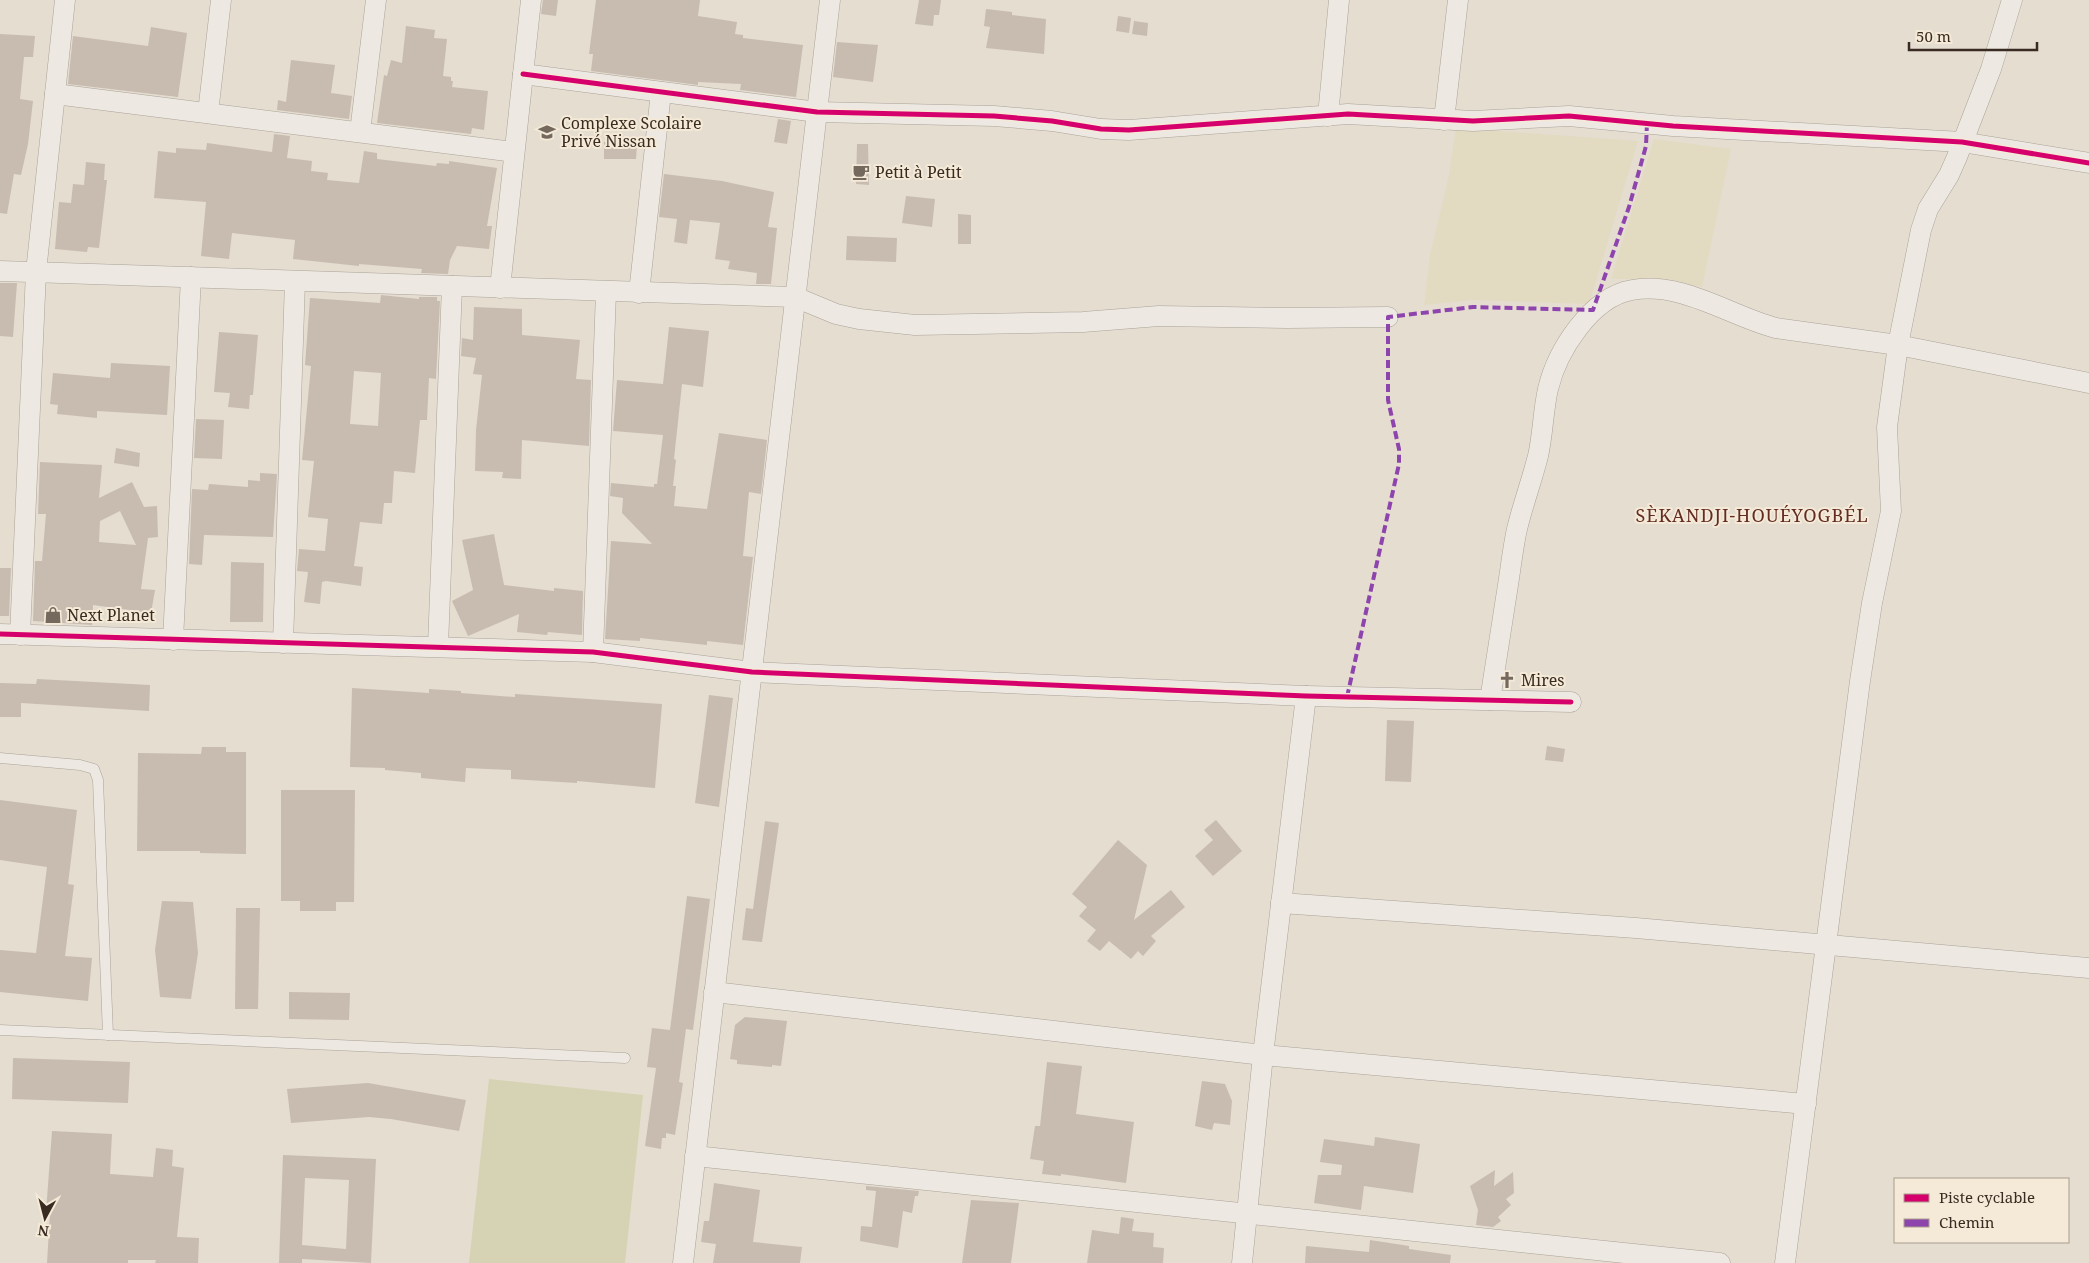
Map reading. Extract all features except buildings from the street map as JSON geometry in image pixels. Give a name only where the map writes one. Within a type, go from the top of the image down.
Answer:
[{"type":"street","points":[[65,0],[36,272],[10,634],[593,652],[752,672],[1306,696],[1571,702]]},
{"type":"street","points":[[208,113],[221,0]]},
{"type":"street","points":[[360,132],[376,0]]},
{"type":"street","points":[[500,288],[531,0]]},
{"type":"street","points":[[683,1263],[830,0]]},
{"type":"street","points":[[1328,116],[1339,0]]},
{"type":"street","points":[[1444,120],[1458,0]]},
{"type":"street","points":[[1785,1263],[1863,662],[1872,603],[1891,511],[1887,427],[1898,345],[1920,230],[1928,209],[1949,175],[1991,69],[2012,0]]},
{"type":"street","points":[[523,74],[817,112],[994,116],[1076,124],[1101,129],[1129,130],[1348,114],[1473,121],[1569,116],[1673,126],[1962,142],[2089,163]]},
{"type":"street","points":[[639,293],[661,92]]},
{"type":"street","points":[[55,94],[514,152]]},
{"type":"street","points":[[0,271],[795,297],[836,314],[915,326],[1083,322],[1159,316],[1388,317]]},
{"type":"street","points":[[173,640],[191,277]]},
{"type":"street","points":[[283,643],[295,281]]},
{"type":"street","points":[[438,646],[452,286]]},
{"type":"street","points":[[1490,700],[1517,530],[1538,455],[1548,389],[1558,361],[1566,346],[1593,310],[1610,297],[1620,292],[1645,289],[1683,294],[1776,328],[1898,345],[2089,383]]},
{"type":"street","points":[[593,652],[606,292]]},
{"type":"street","points":[[1242,1263],[1281,902],[1306,696]]},
{"type":"street","points":[[1281,902],[1636,928],[2089,968]]},
{"type":"street","points":[[714,992],[1264,1055],[1806,1104]]},
{"type":"street","points":[[695,1156],[1720,1263]]},
{"type":"lane","points":[[0,758],[80,765],[94,769],[98,780],[108,1035]]},
{"type":"lane","points":[[0,1030],[625,1058]]},
{"type":"shaded area","points":[[1456,128],[1638,141],[1589,304],[1473,300],[1424,305],[1430,255],[1449,175]]},
{"type":"shaded area","points":[[1654,139],[1731,149],[1702,287],[1640,279],[1611,279]]},
{"type":"shaded area","points":[[489,1079],[643,1095],[625,1263],[469,1263]]},
{"type":"marked path","points":[[1347,697],[1399,464],[1399,449],[1388,400],[1388,317],[1473,307],[1593,310],[1629,207],[1646,146],[1647,123]]},
{"type":"cycle path","points":[[523,74],[817,112],[994,116],[1052,121],[1101,129],[1129,130],[1348,114],[1473,121],[1569,116],[1673,126],[1962,142],[2089,163]]},
{"type":"cycle path","points":[[0,634],[593,652],[752,672],[1306,696],[1571,702]]},
{"type":"place","name":"Complexe Scolaire Privé Nissan","points":[[547,132]]},
{"type":"place","name":"Petit à Petit","points":[[861,172]]},
{"type":"place","name":"Next Planet","points":[[53,615]]},
{"type":"place","name":"Mires","points":[[1507,680]]},
{"type":"district","name":"SÈKANDJI-HOUÉYOGBÉL","points":[[1752,515]]}]
